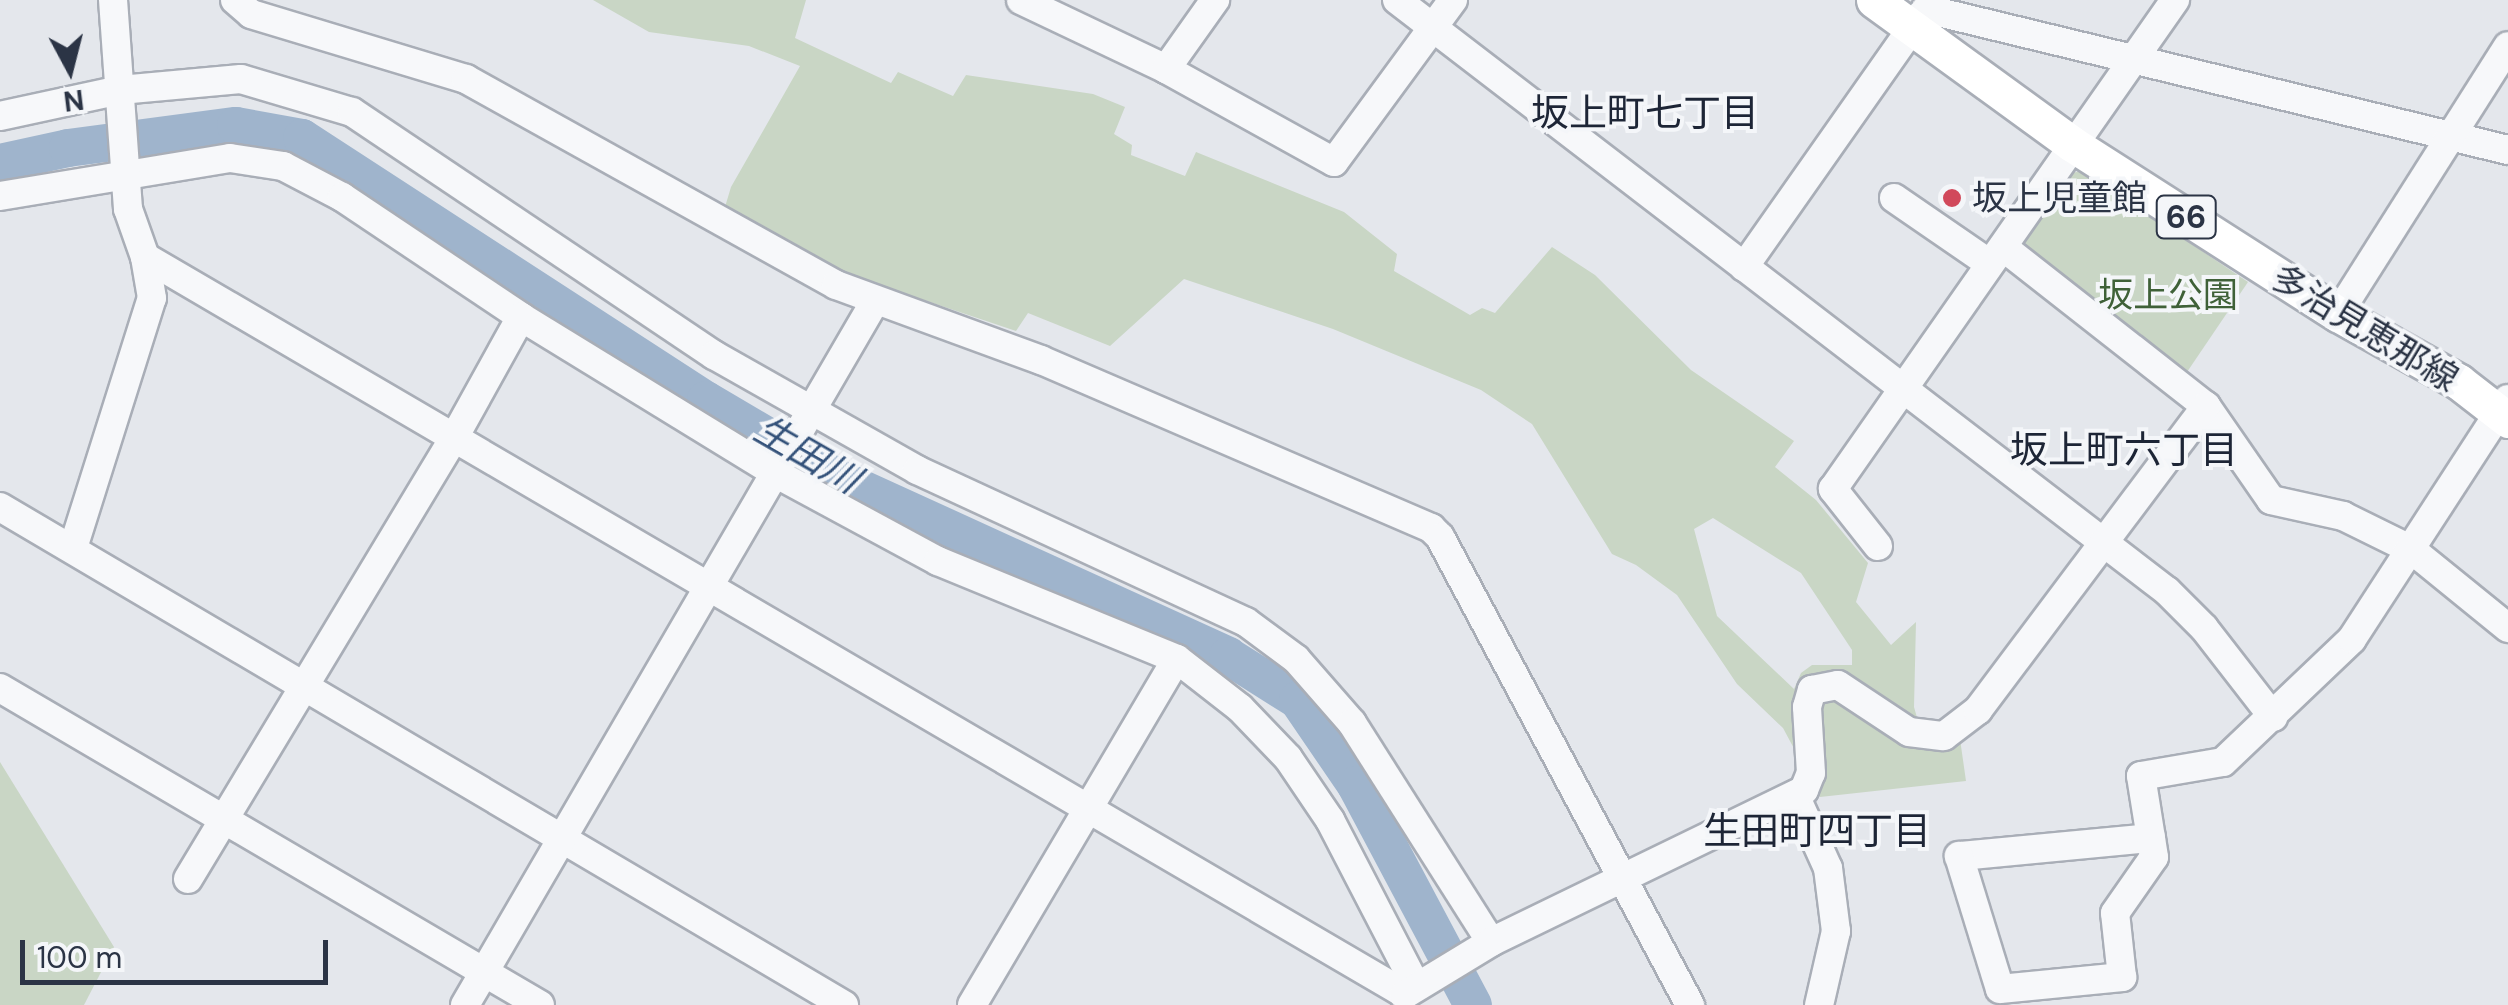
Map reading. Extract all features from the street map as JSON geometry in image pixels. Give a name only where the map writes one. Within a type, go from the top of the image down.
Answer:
[{"type":"main road","name":"多治見恵那線","points":[[1874,0],[1924,12],[2072,144],[2338,314],[2505,411]]},
{"type":"street","points":[[73,548],[152,298],[145,258],[128,210],[113,0]]},
{"type":"street","points":[[234,0],[252,14],[466,79],[836,285],[1041,360],[1431,528],[1449,554],[1690,1005]]},
{"type":"street","points":[[1022,0],[1166,68],[1334,162],[1453,0]]},
{"type":"street","points":[[1166,68],[1215,0]]},
{"type":"street","points":[[1398,0],[2167,591],[2204,628],[2273,717]]},
{"type":"street","points":[[1878,546],[1834,490],[1900,388],[2175,0]]},
{"type":"street","points":[[1744,267],[1924,12],[2508,150]]},
{"type":"street","points":[[2338,314],[2508,46]]},
{"type":"street","points":[[0,116],[120,90],[241,78],[352,112],[714,355],[814,408],[916,470],[1246,622],[1296,659],[1352,723],[1492,942]]},
{"type":"street","points":[[0,196],[230,158],[283,166],[342,196],[521,317],[777,474],[938,560],[1177,659],[1240,708],[1288,758],[1330,820],[1406,994]]},
{"type":"street","points":[[1894,198],[1996,256],[2206,406],[2272,500],[2343,516],[2412,550],[2508,628]]},
{"type":"street","points":[[145,258],[1406,994]]},
{"type":"street","points":[[466,1005],[875,301]]},
{"type":"street","points":[[188,878],[455,436],[521,317]]},
{"type":"street","points":[[1406,994],[1492,942],[1804,790],[1811,773],[1807,706],[1812,690],[1838,685],[1909,732],[1944,736],[1978,710],[2206,406]]},
{"type":"street","points":[[2151,838],[1959,856],[2000,989],[2122,977],[2115,913],[2154,856],[2141,776],[2223,762],[2352,639],[2505,411]]},
{"type":"street","points":[[0,507],[844,1005]]},
{"type":"street","points":[[972,1005],[1177,659]]},
{"type":"street","points":[[0,688],[540,1005]]},
{"type":"street","points":[[1795,794],[1828,868],[1836,931],[1820,1005]]},
{"type":"green space","points":[[593,0],[806,0],[795,38],[891,83],[898,72],[953,96],[966,75],[1093,94],[1125,107],[1114,134],[1132,145],[1131,155],[1185,176],[1196,152],[1344,212],[1397,254],[1394,271],[1470,315],[1482,308],[1495,313],[1552,247],[1595,275],[1691,370],[1794,441],[1775,467],[1816,500],[1868,563],[1856,602],[1891,645],[1916,622],[1914,707],[1920,728],[1957,718],[1966,781],[1820,797],[1783,728],[1737,684],[1677,595],[1636,565],[1612,554],[1532,424],[1481,390],[1333,329],[1184,279],[1110,346],[1028,313],[1016,331],[894,290],[848,280],[725,207],[731,187],[800,66],[749,46],[649,32]],"holes":[[[1713,518],[1801,573],[1852,650],[1852,665],[1812,665],[1801,673],[1794,689],[1717,616],[1694,529]]]},
{"type":"green space","name":"坂上公園","points":[[2083,171],[2248,282],[2185,375],[2016,244],[2059,175]]},
{"type":"green space","points":[[0,762],[114,947],[84,1005],[0,1005]]},
{"type":"waterway","name":"生田川","points":[[0,163],[68,148],[236,126],[302,138],[706,400],[838,478],[1228,656],[1298,700],[1356,785],[1473,1005]]},
{"type":"place","name":"坂上児童館","points":[[1952,198]]},
{"type":"district","name":"坂上町七丁目","points":[[1645,114]]},
{"type":"district","name":"坂上町六丁目","points":[[2124,451]]},
{"type":"district","name":"生田町四丁目","points":[[1817,832]]}]
